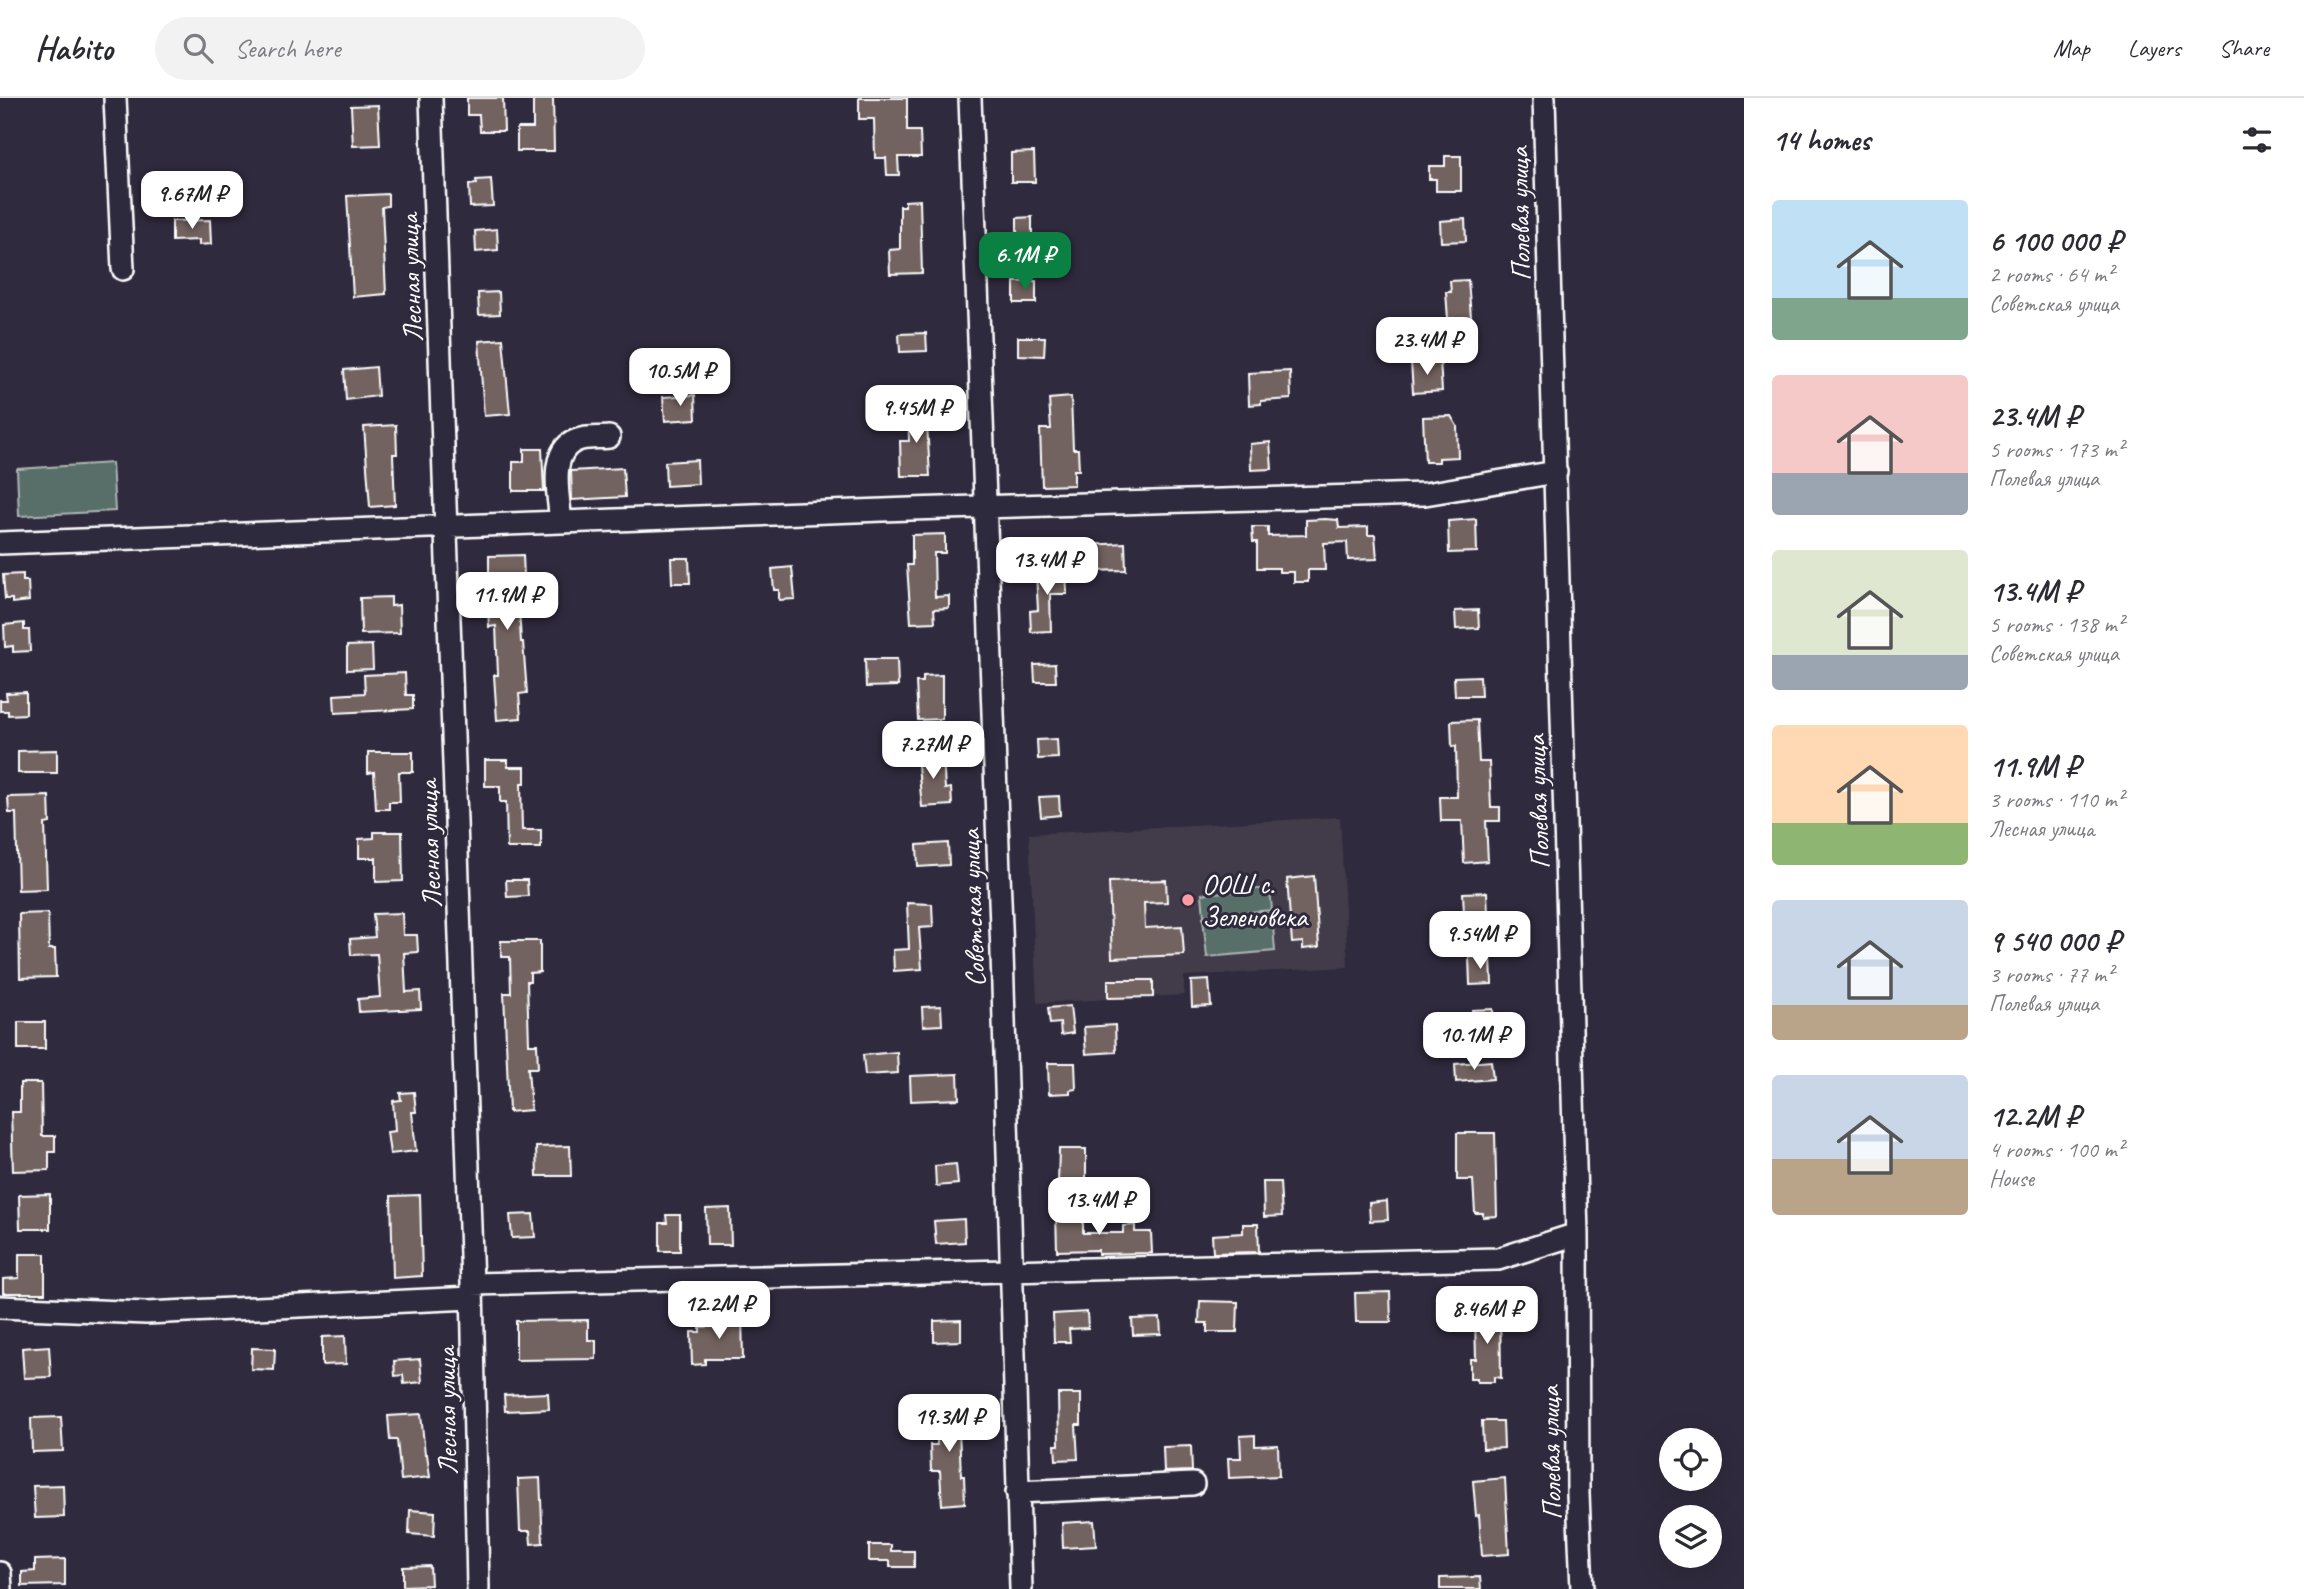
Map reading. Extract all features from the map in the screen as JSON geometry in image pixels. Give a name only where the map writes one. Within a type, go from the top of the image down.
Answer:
[{"type":"street","points":[[115,98],[122,269]]},
{"type":"street","name":"Лесная улица","points":[[431,98],[472,1291],[478,1589]]},
{"type":"street","name":"Советская улица","points":[[970,98],[1002,953],[1021,1589]]},
{"type":"street","name":"Полевая улица","points":[[1544,98],[1577,1234],[1578,1494],[1582,1589]]},
{"type":"street","points":[[561,522],[557,467],[560,455],[579,439],[609,437]]},
{"type":"street","points":[[0,543],[984,506],[1425,494],[1556,472]]},
{"type":"street","points":[[0,1307],[146,1313],[472,1291],[1497,1259],[1577,1234]]},
{"type":"street","points":[[1017,1492],[1193,1484]]},
{"type":"street","points":[[0,1573],[1,1589]]},
{"type":"shaded area","name":"ООШ с. Зеленовска","points":[[1340,817],[1348,967],[1184,976],[1184,995],[1037,1003],[1029,834]]},
{"type":"green space","points":[[112,463],[115,511],[19,516],[17,469]]},
{"type":"green space","points":[[1270,888],[1272,910],[1204,916],[1202,894]]},
{"type":"green space","points":[[1272,913],[1275,951],[1207,957],[1203,918]]},
{"type":"building","points":[[467,98],[503,98],[504,131],[480,131],[479,115],[467,115]]},
{"type":"building","points":[[533,98],[553,98],[554,151],[517,151],[517,128],[533,128]]},
{"type":"building","points":[[859,98],[907,98],[907,131],[920,131],[921,157],[898,157],[899,175],[887,175],[886,158],[875,158],[874,119],[859,119]]},
{"type":"building","points":[[378,105],[380,145],[353,146],[351,106]]},
{"type":"building","points":[[1034,152],[1035,182],[1011,182],[1011,153]]},
{"type":"building","points":[[1445,156],[1461,156],[1461,191],[1436,191],[1436,179],[1429,179],[1429,166],[1445,166]]},
{"type":"building","points":[[491,179],[493,206],[470,207],[469,185],[477,184],[476,180]]},
{"type":"building","points":[[388,194],[388,206],[382,207],[386,294],[353,297],[347,196]]},
{"type":"building","points":[[920,200],[922,273],[890,274],[889,250],[900,249],[900,206],[905,206],[905,201]]},
{"type":"building","points":[[1032,217],[1032,236],[1017,237],[1017,218]]},
{"type":"building","points":[[1465,219],[1466,241],[1441,242],[1440,221]]},
{"type":"building","points":[[210,220],[211,244],[199,245],[199,240],[172,241],[172,221]]},
{"type":"building","points":[[497,229],[498,250],[476,252],[475,231]]},
{"type":"building","points":[[1034,248],[1047,248],[1047,269],[1034,270]]},
{"type":"building","points":[[1468,280],[1471,317],[1448,319],[1446,292],[1451,292],[1450,281]]},
{"type":"building","points":[[1036,281],[1036,303],[1014,303],[1014,282]]},
{"type":"building","points":[[499,292],[500,314],[479,315],[478,293]]},
{"type":"building","points":[[926,333],[927,351],[900,352],[899,334]]},
{"type":"building","points":[[1018,337],[1045,337],[1044,356],[1018,355]]},
{"type":"building","points":[[503,339],[510,414],[484,416],[479,341]]},
{"type":"building","points":[[1440,360],[1442,391],[1413,393],[1411,362]]},
{"type":"building","points":[[376,367],[378,396],[346,400],[344,370]]},
{"type":"building","points":[[1290,371],[1291,399],[1261,401],[1261,404],[1249,405],[1248,373]]},
{"type":"building","points":[[695,395],[696,419],[665,421],[663,397]]},
{"type":"building","points":[[1071,397],[1073,449],[1078,449],[1079,470],[1074,470],[1074,485],[1042,486],[1040,429],[1051,429],[1049,399]]},
{"type":"building","points":[[926,405],[930,476],[901,476],[900,441],[909,441],[908,406]]},
{"type":"building","points":[[1451,416],[1457,426],[1458,457],[1425,462],[1423,417]]},
{"type":"building","points":[[396,425],[397,454],[393,454],[395,505],[370,507],[364,427]]},
{"type":"building","points":[[1270,442],[1272,469],[1251,470],[1250,444]]},
{"type":"building","points":[[524,449],[542,449],[544,491],[513,491],[513,462],[524,462]]},
{"type":"building","points":[[697,460],[698,484],[666,486],[665,462]]},
{"type":"building","points":[[623,468],[625,497],[572,500],[571,471]]},
{"type":"building","points":[[1476,519],[1477,552],[1449,553],[1448,521]]},
{"type":"building","points":[[1306,520],[1338,520],[1339,528],[1368,527],[1368,535],[1375,535],[1377,559],[1348,560],[1347,542],[1324,543],[1325,570],[1308,570],[1308,582],[1294,582],[1294,572],[1279,572],[1279,568],[1257,568],[1257,542],[1253,542],[1252,527],[1268,527],[1268,536],[1306,535]]},
{"type":"building","points":[[945,534],[945,553],[934,553],[935,597],[949,596],[949,608],[934,609],[935,622],[911,623],[907,565],[912,565],[912,535]]},
{"type":"building","points":[[1125,543],[1126,570],[1088,571],[1087,545]]},
{"type":"building","points":[[523,555],[524,577],[519,577],[518,590],[527,693],[519,694],[521,718],[497,720],[494,675],[498,675],[496,626],[489,627],[487,591],[484,591],[483,575],[489,575],[489,556]]},
{"type":"building","points":[[671,558],[689,558],[690,583],[672,583]]},
{"type":"building","points":[[1053,566],[1066,566],[1067,594],[1050,594],[1051,631],[1031,632],[1030,611],[1038,610],[1036,573],[1053,573]]},
{"type":"building","points":[[792,567],[795,599],[779,600],[779,590],[774,590],[772,569]]},
{"type":"building","points":[[23,574],[23,581],[28,581],[29,601],[12,603],[12,599],[5,599],[3,575]]},
{"type":"building","points":[[391,597],[391,606],[399,605],[400,633],[361,634],[360,598]]},
{"type":"building","points":[[1478,610],[1479,628],[1456,629],[1455,611]]},
{"type":"building","points":[[24,623],[24,630],[29,630],[30,651],[13,652],[13,646],[5,647],[4,625]]},
{"type":"building","points":[[372,645],[373,669],[347,670],[347,646]]},
{"type":"building","points":[[865,659],[897,659],[898,686],[866,687]]},
{"type":"building","points":[[1055,664],[1056,682],[1035,682],[1034,665]]},
{"type":"building","points":[[405,673],[406,695],[413,695],[413,709],[335,713],[334,695],[365,693],[364,675]]},
{"type":"building","points":[[942,675],[942,719],[918,720],[916,682],[923,682],[923,676]]},
{"type":"building","points":[[1480,676],[1481,696],[1455,696],[1454,677]]},
{"type":"building","points":[[26,692],[26,714],[8,715],[8,711],[0,711],[0,700],[7,700],[6,693]]},
{"type":"building","points":[[1477,720],[1479,762],[1489,762],[1491,807],[1500,807],[1500,821],[1486,821],[1488,861],[1464,863],[1462,821],[1441,821],[1440,797],[1457,797],[1456,746],[1452,747],[1451,721]]},
{"type":"building","points":[[1057,739],[1058,758],[1038,759],[1037,740]]},
{"type":"building","points":[[57,750],[57,773],[18,773],[18,751]]},
{"type":"building","points":[[368,752],[413,752],[413,772],[399,772],[400,802],[389,802],[389,809],[376,809],[374,772],[368,773]]},
{"type":"building","points":[[943,754],[945,789],[951,788],[952,805],[922,807],[917,755]]},
{"type":"building","points":[[485,760],[508,760],[508,767],[525,767],[525,783],[521,783],[522,830],[541,830],[541,848],[507,848],[506,802],[500,802],[500,786],[485,786]]},
{"type":"building","points":[[49,796],[50,823],[45,824],[47,889],[18,890],[16,813],[9,813],[8,797]]},
{"type":"building","points":[[1059,796],[1060,815],[1041,817],[1039,797]]},
{"type":"building","points":[[374,832],[402,832],[403,881],[376,882],[376,858],[359,858],[359,839],[374,838]]},
{"type":"building","points":[[948,843],[949,865],[918,867],[917,845]]},
{"type":"building","points":[[1314,876],[1319,947],[1303,949],[1303,942],[1292,943],[1287,879]]},
{"type":"building","points":[[506,880],[527,880],[528,896],[507,897]]},
{"type":"building","points":[[1166,880],[1167,902],[1144,903],[1145,928],[1182,926],[1184,955],[1112,958],[1109,882]]},
{"type":"building","points":[[1487,892],[1488,913],[1464,914],[1463,893]]},
{"type":"building","points":[[907,903],[932,904],[933,927],[919,928],[922,969],[894,971],[893,950],[909,949]]},
{"type":"building","points":[[48,913],[49,949],[55,949],[56,977],[20,978],[19,914]]},
{"type":"building","points":[[402,913],[403,935],[417,935],[418,952],[404,953],[406,992],[420,991],[421,1009],[359,1012],[358,999],[380,997],[377,954],[351,955],[350,939],[375,937],[373,914]]},
{"type":"building","points":[[501,941],[540,941],[540,972],[530,973],[530,981],[527,981],[529,1044],[537,1044],[538,1068],[528,1068],[531,1110],[509,1112],[504,993],[511,993],[510,957],[501,957]]},
{"type":"building","points":[[1491,956],[1492,984],[1470,985],[1469,957]]},
{"type":"building","points":[[1108,980],[1153,980],[1153,997],[1108,998]]},
{"type":"building","points":[[1209,980],[1211,1006],[1192,1007],[1191,981]]},
{"type":"building","points":[[941,1006],[942,1025],[923,1026],[922,1007]]},
{"type":"building","points":[[1070,1006],[1073,1033],[1061,1035],[1060,1023],[1050,1024],[1048,1008]]},
{"type":"building","points":[[1493,1009],[1494,1038],[1474,1039],[1472,1010]]},
{"type":"building","points":[[18,1022],[45,1022],[45,1049],[18,1049]]},
{"type":"building","points":[[1115,1025],[1116,1052],[1086,1054],[1084,1027]]},
{"type":"building","points":[[897,1052],[898,1073],[865,1075],[863,1055]]},
{"type":"building","points":[[1491,1061],[1493,1079],[1456,1082],[1455,1064]]},
{"type":"building","points":[[1048,1063],[1075,1063],[1076,1089],[1070,1090],[1070,1093],[1049,1094]]},
{"type":"building","points":[[958,1074],[959,1099],[911,1101],[910,1076]]},
{"type":"building","points":[[20,1083],[41,1083],[42,1136],[55,1136],[55,1152],[49,1152],[49,1170],[13,1171],[11,1112],[20,1112]]},
{"type":"building","points":[[414,1092],[416,1112],[412,1112],[416,1151],[390,1154],[387,1132],[395,1131],[393,1101],[401,1100],[400,1093]]},
{"type":"building","points":[[1457,1133],[1495,1133],[1497,1216],[1483,1217],[1483,1213],[1475,1213],[1473,1180],[1457,1180]]},
{"type":"building","points":[[570,1146],[571,1176],[537,1176],[536,1147]]},
{"type":"building","points":[[1059,1149],[1086,1149],[1086,1185],[1058,1184]]},
{"type":"building","points":[[956,1164],[958,1184],[936,1186],[935,1166]]},
{"type":"building","points":[[1263,1182],[1280,1182],[1282,1216],[1264,1217]]},
{"type":"building","points":[[50,1194],[50,1229],[20,1229],[19,1195]]},
{"type":"building","points":[[420,1195],[422,1276],[393,1278],[391,1196]]},
{"type":"building","points":[[1387,1201],[1388,1220],[1370,1221],[1369,1203]]},
{"type":"building","points":[[730,1208],[731,1245],[707,1245],[706,1209]]},
{"type":"building","points":[[1083,1211],[1083,1233],[1123,1233],[1123,1226],[1135,1225],[1135,1232],[1151,1232],[1152,1253],[1098,1254],[1098,1250],[1057,1251],[1056,1212]]},
{"type":"building","points":[[533,1214],[535,1237],[512,1238],[510,1215]]},
{"type":"building","points":[[666,1215],[680,1215],[680,1251],[660,1251],[660,1223],[667,1223]]},
{"type":"building","points":[[964,1219],[965,1242],[936,1244],[934,1221]]},
{"type":"building","points":[[1243,1224],[1258,1224],[1259,1252],[1213,1253],[1212,1235],[1243,1233]]},
{"type":"building","points":[[19,1254],[45,1254],[45,1293],[3,1293],[3,1279],[19,1278]]},
{"type":"building","points":[[1390,1292],[1391,1322],[1356,1322],[1355,1293]]},
{"type":"building","points":[[1200,1301],[1238,1302],[1237,1332],[1207,1332],[1207,1323],[1199,1323]]},
{"type":"building","points":[[1500,1304],[1501,1378],[1494,1377],[1494,1382],[1477,1382],[1477,1379],[1470,1379],[1470,1359],[1476,1359],[1475,1317],[1483,1317],[1482,1305]]},
{"type":"building","points":[[1087,1312],[1088,1328],[1069,1329],[1070,1342],[1054,1342],[1053,1314]]},
{"type":"building","points":[[723,1313],[742,1313],[743,1359],[705,1359],[705,1364],[692,1365],[691,1332],[700,1332],[700,1327],[723,1326]]},
{"type":"building","points":[[1160,1318],[1161,1334],[1133,1335],[1132,1319]]},
{"type":"building","points":[[588,1320],[588,1340],[596,1340],[596,1359],[516,1360],[516,1321]]},
{"type":"building","points":[[961,1320],[961,1341],[934,1342],[934,1321]]},
{"type":"building","points":[[345,1336],[346,1364],[322,1365],[322,1337]]},
{"type":"building","points":[[49,1346],[51,1377],[24,1378],[22,1348]]},
{"type":"building","points":[[252,1348],[275,1349],[274,1370],[251,1369]]},
{"type":"building","points":[[420,1359],[422,1382],[404,1384],[403,1375],[395,1376],[394,1361]]},
{"type":"building","points":[[548,1393],[549,1409],[505,1411],[504,1395]]},
{"type":"building","points":[[1058,1394],[1081,1394],[1081,1425],[1076,1425],[1078,1459],[1056,1460],[1055,1445],[1059,1445]]},
{"type":"building","points":[[937,1403],[951,1403],[951,1408],[963,1408],[963,1429],[959,1429],[965,1503],[942,1505],[940,1471],[931,1471],[930,1445],[937,1445]]},
{"type":"building","points":[[421,1414],[430,1477],[401,1480],[397,1440],[390,1440],[388,1416]]},
{"type":"building","points":[[61,1417],[63,1451],[32,1452],[31,1418]]},
{"type":"building","points":[[1482,1421],[1503,1421],[1504,1448],[1483,1449]]},
{"type":"building","points":[[1255,1435],[1255,1446],[1278,1445],[1279,1476],[1229,1478],[1228,1458],[1241,1458],[1240,1436]]},
{"type":"building","points":[[1191,1446],[1192,1471],[1164,1472],[1163,1447]]},
{"type":"building","points":[[540,1478],[543,1543],[531,1544],[530,1531],[520,1531],[518,1479]]},
{"type":"building","points":[[1505,1478],[1509,1554],[1482,1556],[1473,1481]]},
{"type":"building","points":[[63,1485],[64,1517],[35,1518],[33,1486]]},
{"type":"building","points":[[410,1510],[435,1512],[434,1536],[409,1534]]},
{"type":"building","points":[[1094,1521],[1096,1546],[1063,1548],[1062,1523]]},
{"type":"building","points":[[869,1545],[891,1545],[891,1551],[914,1551],[914,1567],[890,1567],[890,1561],[869,1561]]},
{"type":"building","points":[[65,1559],[65,1585],[22,1586],[22,1572],[35,1571],[35,1560]]},
{"type":"building","points":[[430,1566],[431,1585],[403,1586],[403,1567]]},
{"type":"building","points":[[1480,1577],[1481,1589],[1440,1589],[1440,1578]]},
{"type":"place","name":"ООШ с. Зеленовска","points":[[1188,900]]}]
